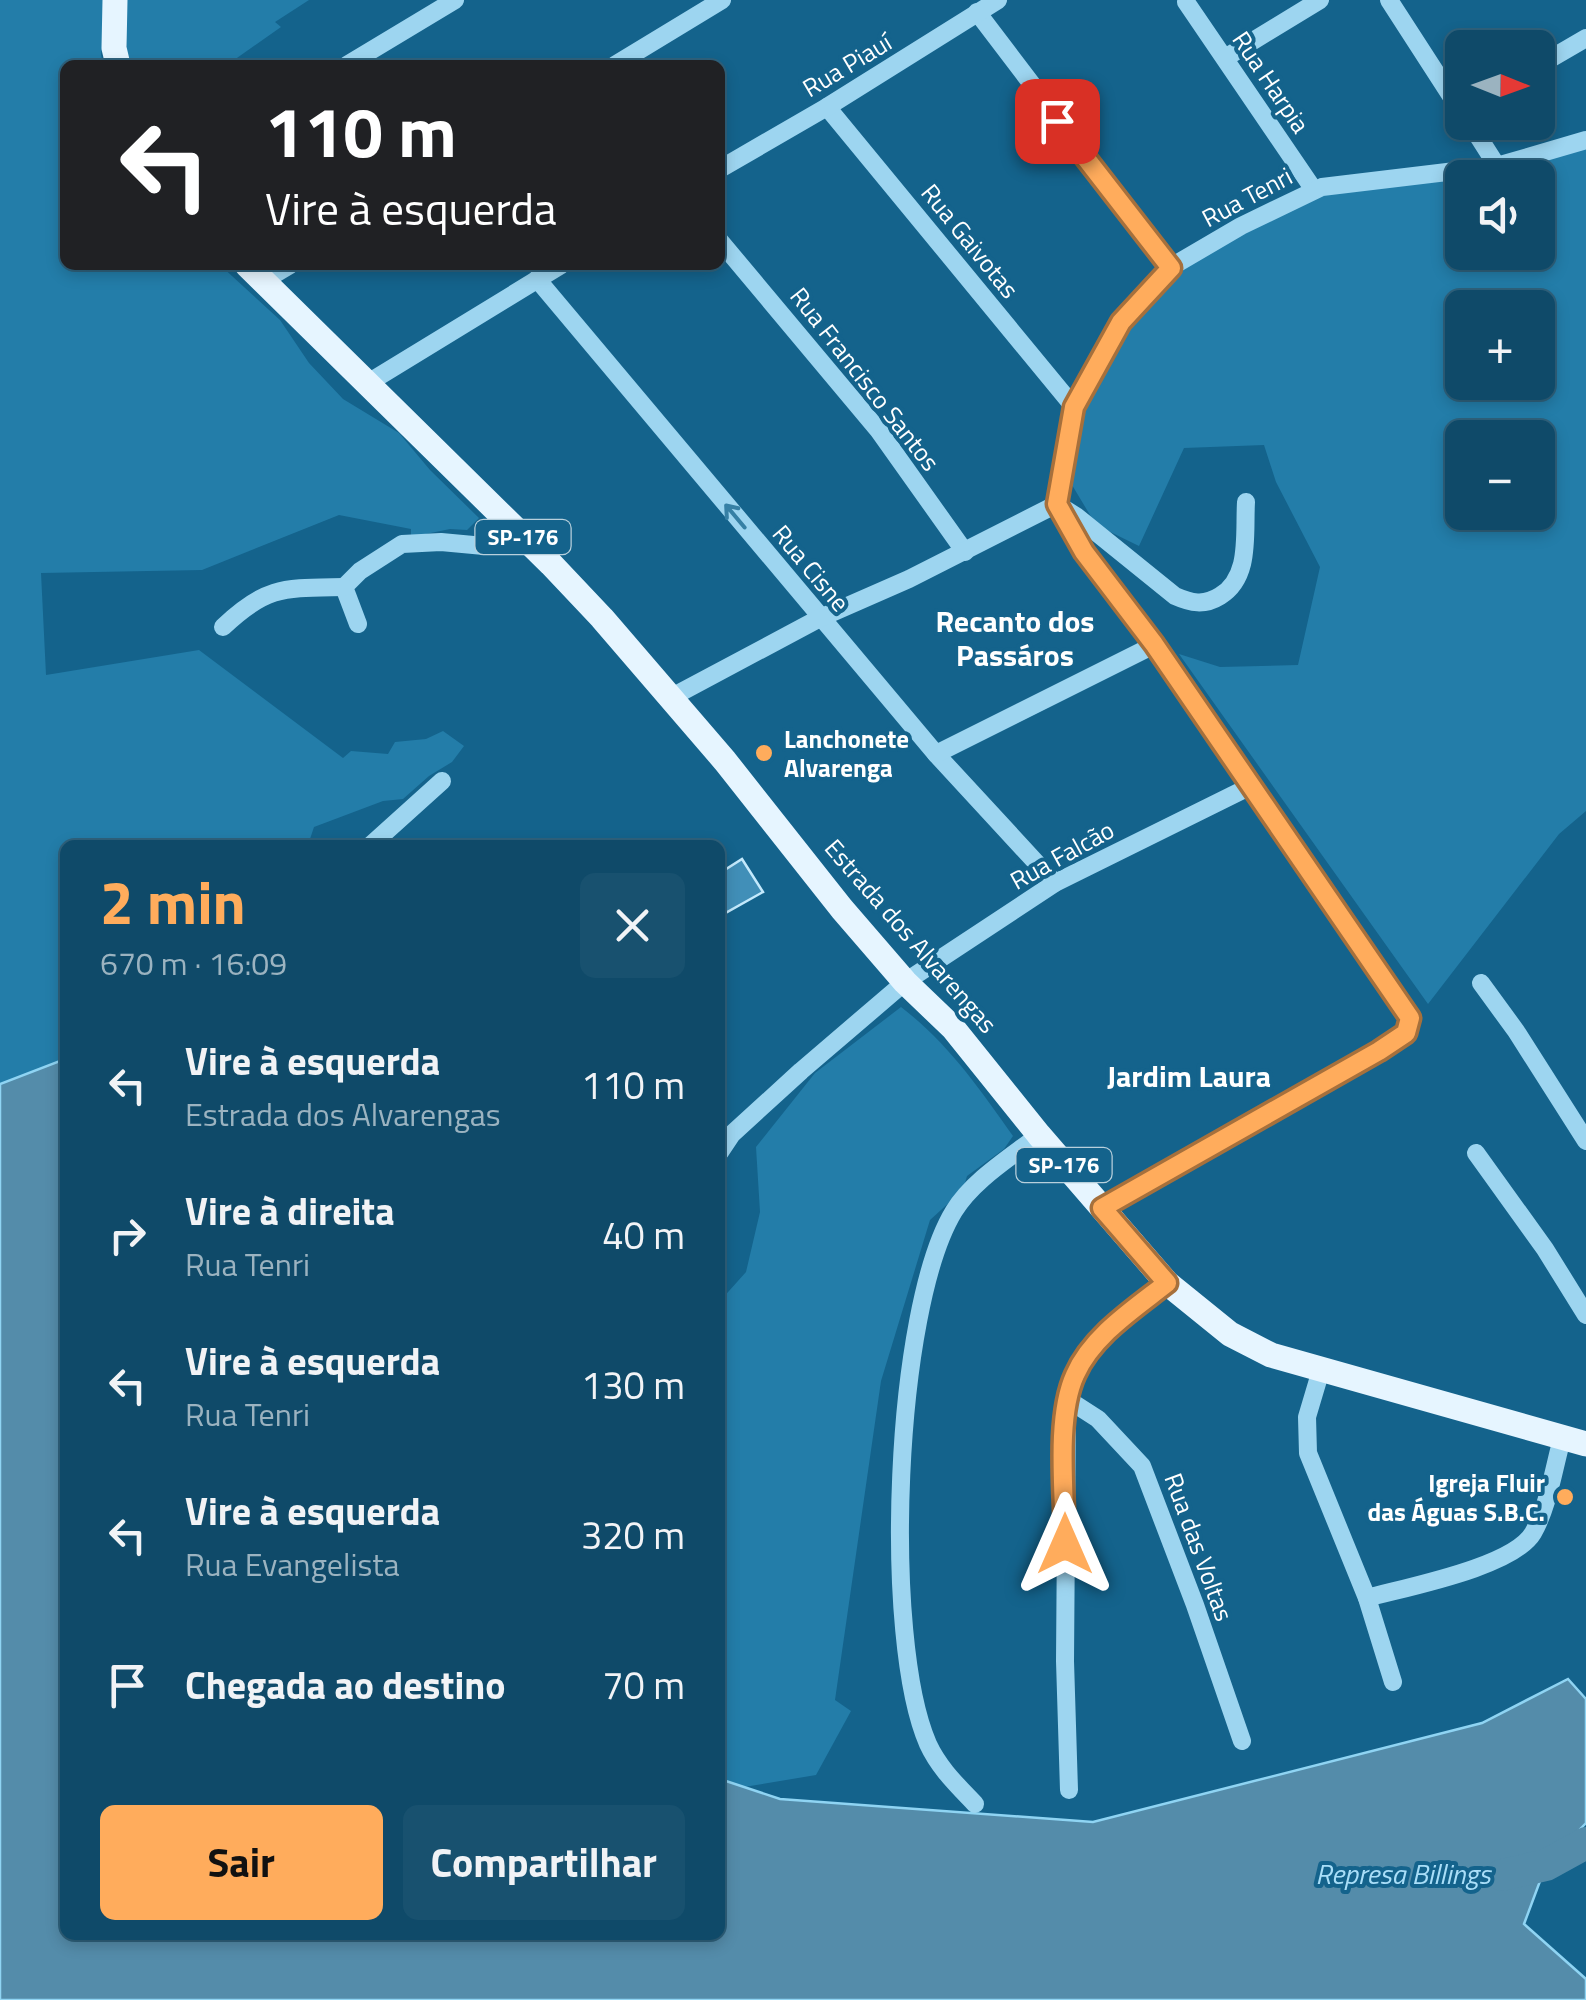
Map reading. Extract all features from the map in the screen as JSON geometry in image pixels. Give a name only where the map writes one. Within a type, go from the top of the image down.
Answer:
[{"type":"main road","points":[[115,0],[117,60]]},
{"type":"main road","name":"Estrada dos Alvarengas","points":[[255,273],[589,604],[905,982],[952,1028],[1167,1283],[1230,1334],[1271,1355],[1574,1439]]},
{"type":"street","points":[[355,60],[455,0]]},
{"type":"street","points":[[623,60],[722,0]]},
{"type":"street","name":"Rua Piauí","points":[[725,166],[998,0]]},
{"type":"street","points":[[1225,58],[1320,0]]},
{"type":"street","points":[[1389,0],[1445,84]]},
{"type":"street","name":"Rua Harpia","points":[[1186,2],[1314,190]]},
{"type":"street","points":[[976,12],[1171,268]]},
{"type":"street","points":[[1555,56],[1586,38]]},
{"type":"street","name":"Rua Gaivotas","points":[[827,107],[1074,407]]},
{"type":"street","name":"Rua Tenri","points":[[1518,160],[1586,140]]},
{"type":"street","name":"Rua Tenri","points":[[1057,504],[1074,407],[1121,322],[1171,268],[1241,226],[1314,190],[1445,172]]},
{"type":"street","name":"Rua Francisco Santos","points":[[725,247],[879,431],[964,552]]},
{"type":"street","points":[[368,383],[552,270]]},
{"type":"street","name":"Rua Cisne","points":[[537,279],[936,754],[1055,883]]},
{"type":"street","points":[[1057,504],[1175,596],[1191,604],[1212,601],[1232,589],[1242,571],[1246,502]]},
{"type":"street","points":[[670,698],[820,618],[1057,504]]},
{"type":"street","points":[[1057,504],[1084,552],[1154,644],[1410,1018],[1406,1033],[1379,1051],[1102,1208]]},
{"type":"street","points":[[222,627],[250,602],[271,592],[344,587],[360,571],[402,544],[484,546],[519,533]]},
{"type":"street","points":[[344,587],[358,624]]},
{"type":"street","points":[[936,754],[1154,644]]},
{"type":"street","points":[[377,840],[442,781]]},
{"type":"street","name":"Rua Falcão","points":[[725,1144],[801,1071],[905,982],[1055,883],[1251,786]]},
{"type":"street","points":[[1481,983],[1586,1141]]},
{"type":"street","points":[[975,1804],[944,1771],[929,1746],[911,1686],[902,1615],[902,1441],[917,1337],[935,1253],[944,1232],[964,1197],[1039,1135]]},
{"type":"street","points":[[1476,1154],[1546,1249],[1586,1315]]},
{"type":"street","points":[[1069,1790],[1065,1660],[1067,1399],[1074,1376],[1093,1347],[1121,1318],[1167,1283]]},
{"type":"street","points":[[1321,1370],[1307,1418],[1308,1454],[1368,1598],[1392,1682]]},
{"type":"street","name":"Rua das Voltas","points":[[1067,1399],[1098,1418],[1142,1466],[1242,1742]]},
{"type":"street","points":[[1368,1598],[1482,1566],[1521,1547],[1532,1534],[1574,1439]]},
{"type":"shaded area","points":[[0,0],[110,0],[102,60],[60,60],[60,270],[225,270],[280,320],[309,363],[343,399],[399,433],[479,518],[467,530],[450,529],[411,537],[411,529],[339,515],[202,570],[41,573],[46,675],[199,650],[343,758],[351,751],[388,754],[395,742],[426,739],[443,731],[464,746],[452,762],[403,799],[383,801],[314,827],[310,840],[60,840],[60,1091],[0,1116]]},
{"type":"shaded area","points":[[125,0],[309,0],[275,22],[281,27],[234,60],[127,60]]},
{"type":"shaded area","points":[[1586,148],[1586,811],[1559,834],[1428,1004],[1179,654],[1220,667],[1298,665],[1320,567],[1276,482],[1264,445],[1184,448],[1139,546],[1096,525],[1066,475],[1080,408],[1135,313],[1175,270],[1319,194],[1445,172],[1445,270],[1555,270],[1555,160],[1516,160]]},
{"type":"shaded area","points":[[901,1007],[948,1051],[1013,1136],[1004,1149],[967,1176],[963,1190],[930,1220],[881,1381],[835,1700],[851,1711],[816,1775],[744,1787],[725,1781],[725,1295],[746,1272],[760,1212],[756,1147],[815,1073]]},
{"type":"water","name":"Represa Billings","points":[[60,1061],[60,1940],[725,1940],[725,1781],[780,1799],[1093,1822],[1482,1723],[1568,1679],[1586,1699],[1586,1823],[1546,1865],[1524,1924],[1586,1979],[1586,2000],[0,2000],[0,1084]]},
{"type":"building","points":[[742,859],[763,892],[725,913],[725,870]]},
{"type":"waterway","points":[[1502,1875],[1546,1865],[1586,1843]]},
{"type":"place","name":"Lanchonete Alvarenga","points":[[764,753]]},
{"type":"place","name":"Igreja Fluir das Águas S.B.C.","points":[[1565,1497]]},
{"type":"district","name":"Recanto dos Passáros","points":[[1015,638]]},
{"type":"district","name":"Jardim Laura","points":[[1189,1076]]},
{"type":"route","points":[[1057,121],[1171,268],[1121,322],[1074,407],[1057,504],[1084,552],[1154,644],[1410,1018],[1406,1033],[1379,1051],[1102,1208],[1167,1283],[1121,1318],[1093,1347],[1074,1376],[1067,1399],[1065,1544]]}]
